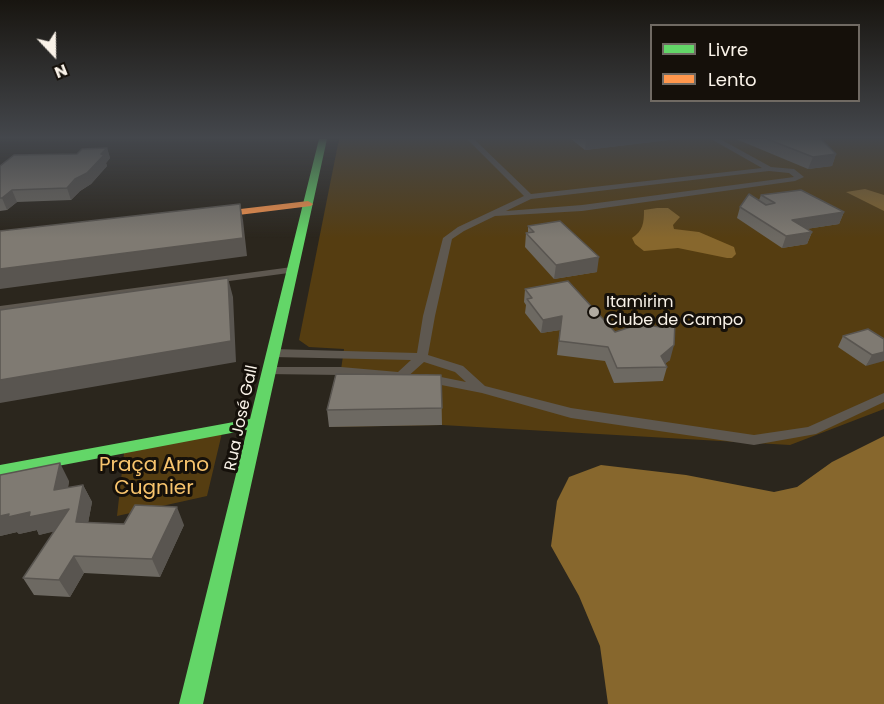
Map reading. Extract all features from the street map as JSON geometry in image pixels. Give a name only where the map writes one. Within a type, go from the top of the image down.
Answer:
[{"type":"main road","name":"Rua José Gall","points":[[191,704],[315,172]]},
{"type":"main road","points":[[190,218],[308,204]]},
{"type":"main road","points":[[0,471],[258,423]]},
{"type":"lane","points":[[503,172],[530,198]]},
{"type":"lane","points":[[401,376],[422,357],[429,316],[448,238],[461,229],[530,198],[745,172]]},
{"type":"lane","points":[[497,214],[582,208],[800,177],[792,172]]},
{"type":"lane","points":[[0,309],[292,270]]},
{"type":"lane","points":[[273,353],[422,357],[459,369],[482,389]]},
{"type":"lane","points":[[269,371],[341,371],[437,379],[571,413],[754,440],[811,431],[884,397]]},
{"type":"green space","name":"Itamirim Clube de Campo","points":[[332,172],[884,172],[884,409],[790,445],[442,425],[329,427],[338,390],[344,349],[309,347],[299,340]]},
{"type":"green space","name":"Praça Arno Cugnier","points":[[222,433],[207,496],[117,516],[124,453]]},
{"type":"shaded area","points":[[865,189],[884,195],[884,211],[846,192]]},
{"type":"shaded area","points":[[668,208],[680,217],[673,225],[674,229],[699,232],[734,247],[736,254],[732,258],[727,258],[678,248],[644,251],[635,244],[632,238],[642,226],[644,210]]},
{"type":"shaded area","points":[[884,436],[884,704],[608,704],[600,646],[579,596],[551,546],[557,501],[569,477],[601,465],[686,475],[774,492],[797,487],[832,462]]},
{"type":"building","points":[[0,172],[88,172],[75,179],[67,188],[12,190],[0,198]]},
{"type":"building","points":[[801,190],[844,212],[792,220],[812,232],[786,236],[740,207],[749,194],[766,205],[775,203],[761,195]]},
{"type":"building","points":[[240,204],[243,238],[0,269],[0,231]]},
{"type":"building","points":[[560,221],[599,257],[556,265],[526,233],[534,232],[528,226]]},
{"type":"building","points":[[228,278],[231,341],[0,380],[0,310]]},
{"type":"building","points":[[568,281],[615,332],[640,324],[660,327],[675,322],[674,345],[661,356],[667,367],[617,368],[608,347],[559,341],[562,316],[543,320],[527,299],[532,298],[525,289]]},
{"type":"building","points":[[868,329],[884,339],[884,352],[872,355],[843,336]]},
{"type":"building","points":[[336,374],[441,375],[442,408],[327,410]]},
{"type":"building","points":[[60,463],[54,490],[83,485],[76,522],[124,524],[135,505],[177,507],[152,559],[74,556],[59,580],[23,578],[69,509],[29,517],[30,512],[8,517],[9,514],[0,516],[0,475]]},
{"type":"traffic: fast","points":[[191,704],[315,172]]},
{"type":"traffic: fast","points":[[0,471],[258,423]]},
{"type":"traffic: slow","points":[[198,217],[308,204]]},
{"type":"place","name":"Itamirim Clube de Campo","points":[[594,312]]}]
